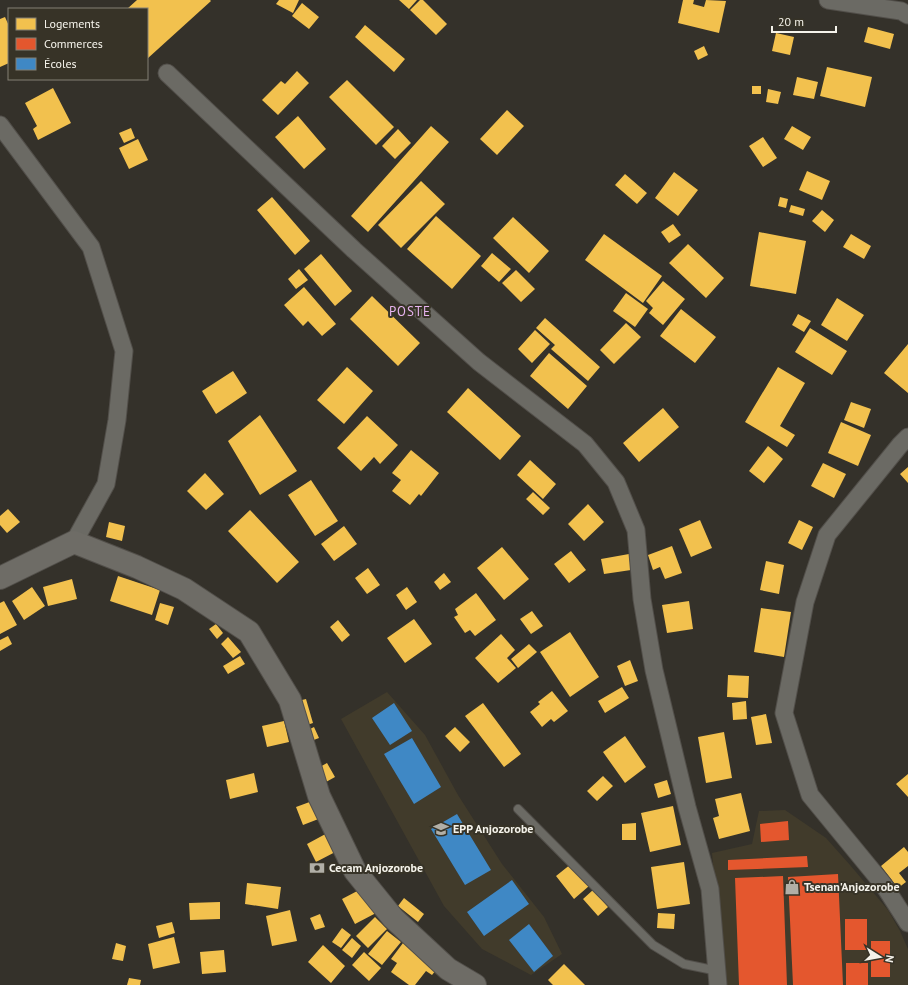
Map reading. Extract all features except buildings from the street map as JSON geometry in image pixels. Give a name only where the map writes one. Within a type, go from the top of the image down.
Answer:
[{"type":"main road","points":[[0,578],[74,542],[137,567],[184,589],[249,632],[290,700],[319,796],[355,871],[393,918],[448,969],[475,985]]},
{"type":"street","points":[[828,0],[900,11],[908,15]]},
{"type":"street","points":[[167,73],[354,250],[479,362],[585,444],[616,482],[636,530],[642,599],[654,670],[687,807],[710,889],[718,978]]},
{"type":"street","points":[[0,125],[91,247],[124,351],[117,420],[106,484],[74,542]]},
{"type":"street","points":[[908,437],[827,535],[805,602],[784,713],[810,795],[883,884],[908,923]]},
{"type":"lane","points":[[518,809],[653,945],[684,964],[718,978]]},
{"type":"shaded area","name":"EPP Anjozorobe","points":[[387,692],[425,735],[458,795],[502,864],[544,917],[562,954],[531,975],[482,949],[444,906],[341,719]]},
{"type":"shaded area","name":"Tsenan'Anjozorobe","points":[[785,810],[826,838],[888,910],[908,949],[908,985],[721,985],[721,953],[712,853],[752,844],[759,811]]},
{"type":"place","name":"EPP Anjozorobe","points":[[441,829]]},
{"type":"place","name":"Cecam Anjozorobe","points":[[317,868]]},
{"type":"place","name":"Tsenan'Anjozorobe","points":[[792,887]]},
{"type":"district","name":"POSTE","points":[[410,311]]}]
